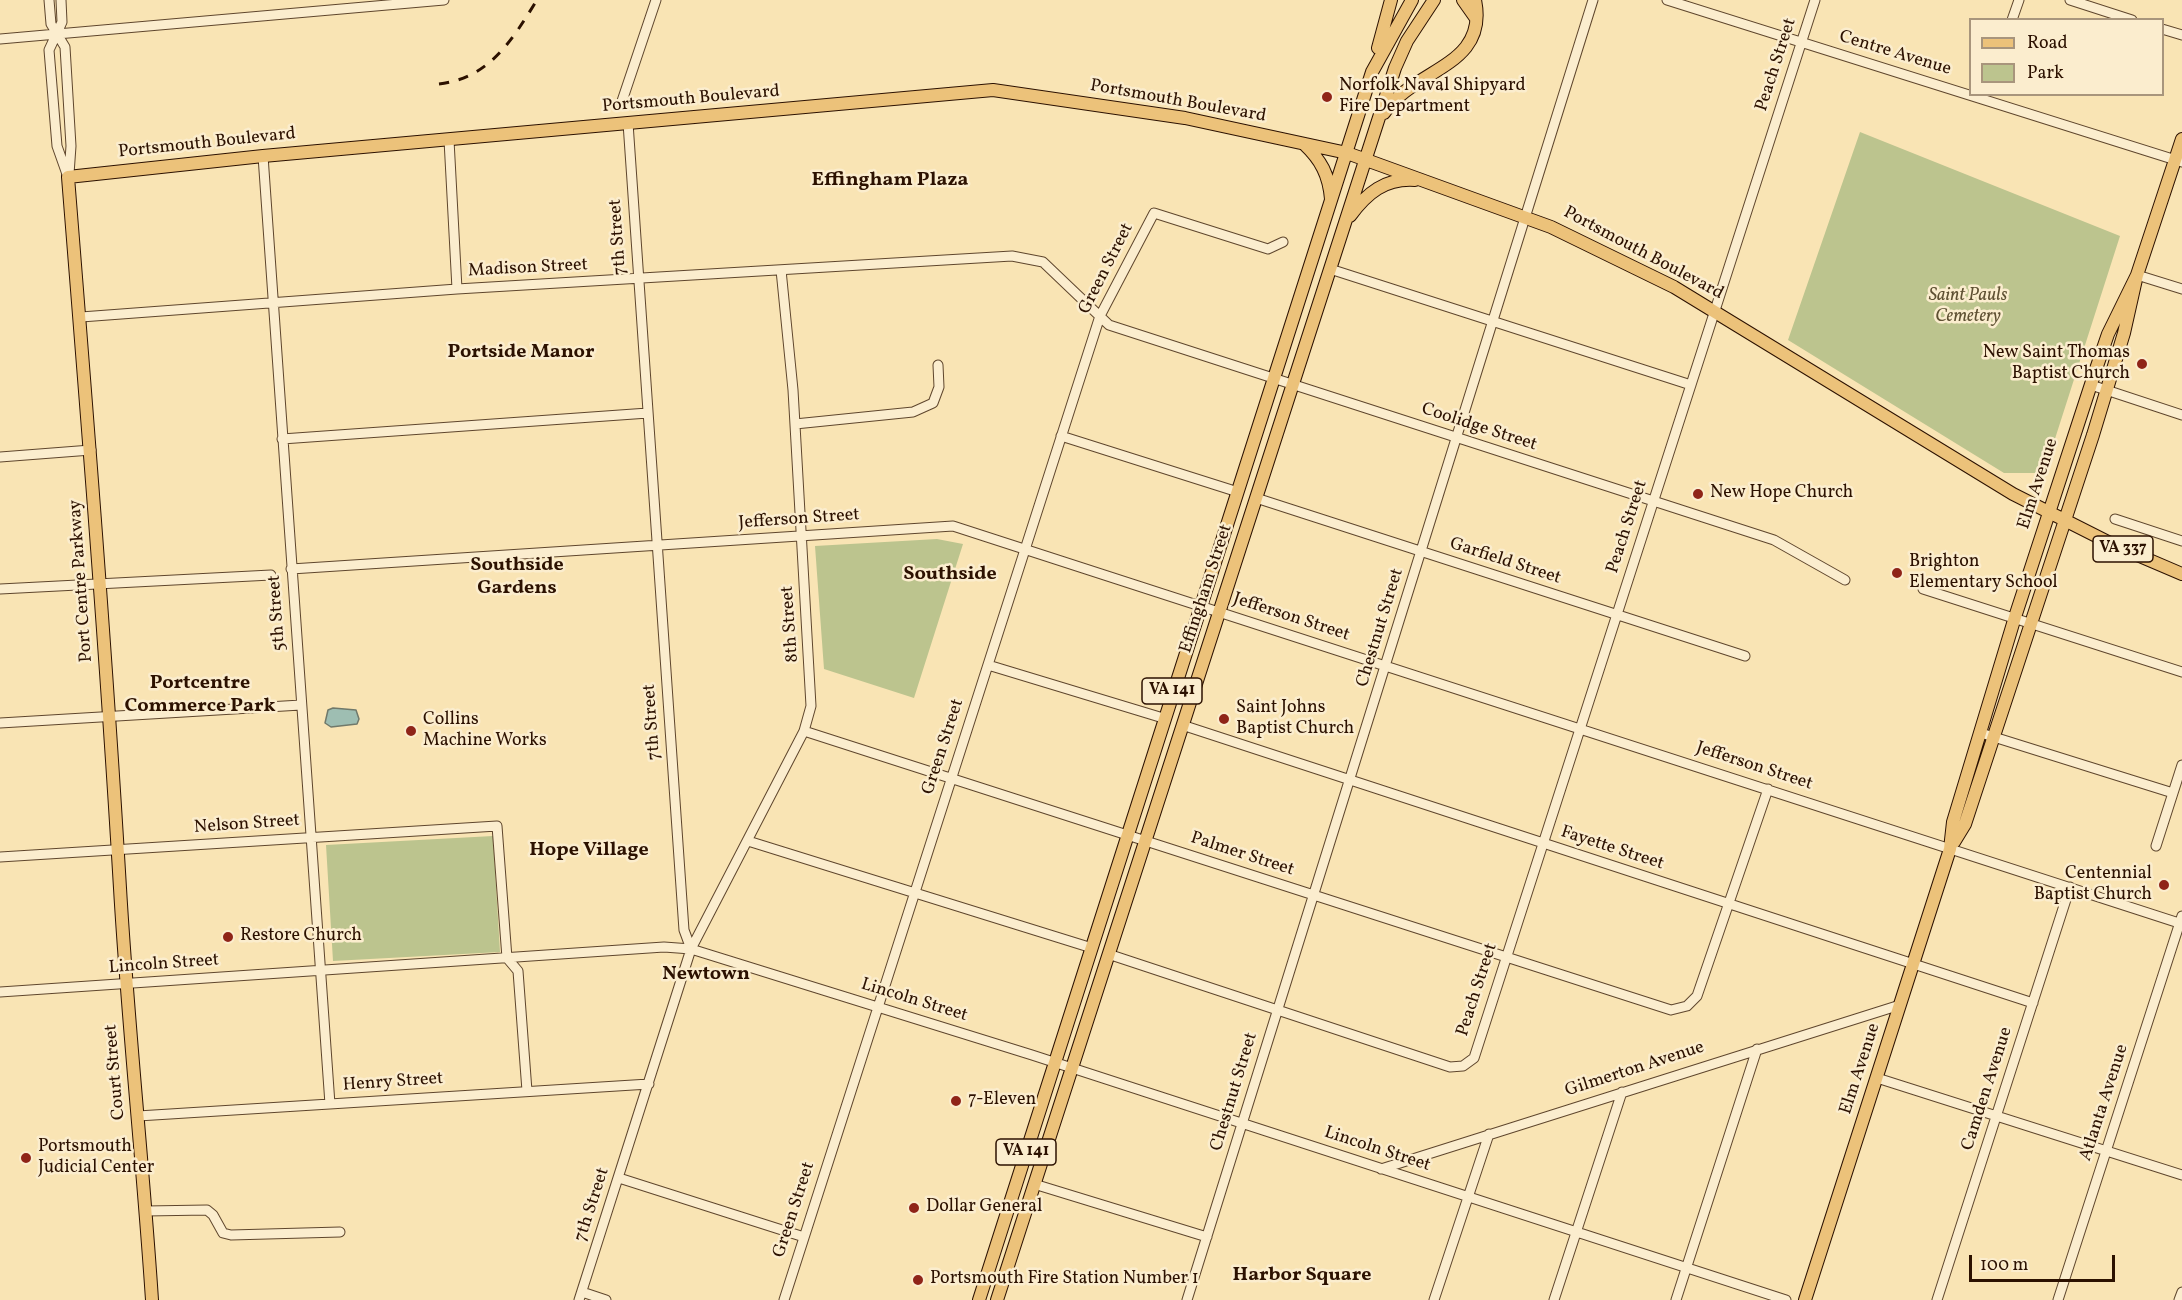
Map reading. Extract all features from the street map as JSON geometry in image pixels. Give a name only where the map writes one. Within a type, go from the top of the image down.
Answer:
[{"type":"main road","points":[[1372,72],[1391,0]]},
{"type":"main road","name":"Effingham Street","points":[[980,1297],[1128,835],[1163,718],[1331,206],[1372,72],[1412,0]]},
{"type":"main road","name":"Effingham Street","points":[[998,1300],[1218,612],[1294,385],[1372,135],[1407,41],[1434,0]]},
{"type":"main road","points":[[1463,0],[1472,9],[1477,24]]},
{"type":"main road","points":[[1372,135],[1381,118],[1398,96],[1466,50],[1474,36],[1477,24],[1475,0]]},
{"type":"main road","name":"Portsmouth Boulevard","points":[[69,177],[263,156],[993,90],[1185,118],[1347,153],[1527,217],[1638,268],[1715,312],[1993,482],[2065,520],[2182,574]]},
{"type":"main road","name":"Elm Avenue","points":[[1805,1300],[1950,849],[1965,824],[2015,617],[2049,512],[2108,334],[2137,275],[2179,161],[2182,139]]},
{"type":"main road","points":[[1303,143],[1324,167],[1329,182],[1331,206]]},
{"type":"main road","name":"Port Centre Parkway","points":[[69,177],[111,715],[127,984]]},
{"type":"main road","points":[[1343,225],[1361,201],[1377,187],[1401,180],[1431,182]]},
{"type":"main road","name":"Elm Avenue","points":[[1987,735],[2032,623],[2107,390],[2124,333],[2137,275]]},
{"type":"main road","name":"Court Street","points":[[127,984],[152,1300]]},
{"type":"street","points":[[50,0],[51,24],[65,47],[71,146],[69,177]]},
{"type":"street","points":[[62,0],[62,22],[49,50],[57,146],[69,177]]},
{"type":"street","points":[[0,39],[57,36],[444,0]]},
{"type":"street","points":[[621,104],[657,0]]},
{"type":"street","name":"Chestnut Street","points":[[1187,1300],[1593,0]]},
{"type":"street","name":"Centre Avenue","points":[[1667,0],[1969,92]]},
{"type":"street","name":"Peach Street","points":[[1278,1010],[1450,1066],[1469,1063],[1474,1058],[1815,0]]},
{"type":"street","points":[[2013,18],[2019,0]]},
{"type":"street","points":[[2070,0],[2126,18]]},
{"type":"street","points":[[2164,29],[2182,35]]},
{"type":"street","name":"Centre Avenue","points":[[1985,97],[2179,161]]},
{"type":"street","name":"7th Street","points":[[581,1296],[691,949],[684,930],[628,123]]},
{"type":"street","points":[[449,140],[457,289]]},
{"type":"street","name":"5th Street","points":[[263,156],[330,1104]]},
{"type":"street","name":"Green Street","points":[[784,1300],[1100,316],[1154,213],[1268,249],[1283,242]]},
{"type":"street","name":"Madison Street","points":[[81,317],[457,289],[1012,256],[1043,262],[1100,316]]},
{"type":"street","points":[[1330,269],[1691,385]]},
{"type":"street","name":"8th Street","points":[[691,949],[804,731],[811,706],[795,424],[781,270]]},
{"type":"street","points":[[2137,275],[2182,290]]},
{"type":"street","name":"Coolidge Street","points":[[1100,316],[1109,325],[1782,544],[1845,580]]},
{"type":"street","points":[[795,424],[913,412],[933,403],[939,387],[938,365]]},
{"type":"street","points":[[2091,385],[2182,415]]},
{"type":"street","points":[[282,439],[648,413]]},
{"type":"street","points":[[1061,436],[1238,492]]},
{"type":"street","points":[[0,457],[91,450]]},
{"type":"street","name":"Garfield Street","points":[[1256,498],[1744,656]]},
{"type":"street","points":[[2115,519],[2182,541]]},
{"type":"street","name":"Jefferson Street","points":[[291,569],[953,526],[1950,849],[2181,921]]},
{"type":"street","points":[[0,589],[100,582],[271,575]]},
{"type":"street","points":[[1923,589],[2182,672]]},
{"type":"street","points":[[988,665],[1163,718]]},
{"type":"street","points":[[0,723],[301,705]]},
{"type":"street","name":"Fayette Street","points":[[1182,725],[2033,1003]]},
{"type":"street","name":"Palmer Street","points":[[804,731],[1671,1010],[1687,1006],[1697,996],[1729,903]]},
{"type":"street","points":[[1987,735],[2173,793]]},
{"type":"street","points":[[2156,846],[2182,765]]},
{"type":"street","points":[[1729,903],[1767,789]]},
{"type":"street","name":"Nelson Street","points":[[0,857],[496,826],[507,958]]},
{"type":"street","points":[[748,841],[1092,948]]},
{"type":"street","name":"Camden Avenue","points":[[1937,1300],[2070,887]]},
{"type":"street","name":"Atlanta Avenue","points":[[2058,1300],[2181,921]]},
{"type":"street","name":"Lincoln Street","points":[[0,992],[664,947],[691,949],[1055,1063],[1786,1300]]},
{"type":"street","points":[[1108,954],[1278,1010]]},
{"type":"street","points":[[507,958],[518,971],[527,1091]]},
{"type":"street","name":"Gilmerton Avenue","points":[[1381,1168],[1900,1005]]},
{"type":"street","points":[[1676,1300],[1757,1049]]},
{"type":"street","points":[[1877,1078],[2182,1175]]},
{"type":"street","name":"Henry Street","points":[[138,1116],[649,1084]]},
{"type":"street","points":[[1554,1300],[1622,1092]]},
{"type":"street","points":[[1434,1300],[1489,1134]]},
{"type":"street","points":[[619,1178],[804,1237]]},
{"type":"street","points":[[1034,1184],[1207,1237]]},
{"type":"street","points":[[146,1211],[207,1210],[213,1215],[223,1233],[231,1235],[340,1232]]},
{"type":"street","points":[[2179,1300],[2182,1292]]},
{"type":"street","points":[[581,1296],[606,1300]]},
{"type":"street","points":[[980,1297],[998,1300]]},
{"type":"green space","name":"Saint Pauls Cemetery","points":[[1860,132],[2120,236],[2044,473],[2004,473],[1788,340]]},
{"type":"green space","points":[[937,539],[963,544],[914,698],[824,669],[815,546]]},
{"type":"green space","points":[[493,836],[500,952],[333,961],[326,845]]},
{"type":"shaded area","points":[[333,708],[356,710],[359,719],[357,724],[331,727],[325,723],[328,710]]},
{"type":"railway","points":[[439,84],[472,74],[498,55],[537,0]]},
{"type":"place","name":"Norfolk Naval Shipyard Fire Department","points":[[1327,97]]},
{"type":"place","name":"New Saint Thomas Baptist Church","points":[[2142,364]]},
{"type":"place","name":"New Hope Church","points":[[1698,494]]},
{"type":"place","name":"Brighton Elementary School","points":[[1897,573]]},
{"type":"place","name":"Saint Johns Baptist Church","points":[[1224,719]]},
{"type":"place","name":"Collins Machine Works","points":[[411,731]]},
{"type":"place","name":"Centennial Baptist Church","points":[[2164,885]]},
{"type":"place","name":"Restore Church","points":[[228,937]]},
{"type":"place","name":"7-Eleven","points":[[956,1101]]},
{"type":"place","name":"Portsmouth Judicial Center","points":[[26,1158]]},
{"type":"place","name":"Dollar General","points":[[914,1208]]},
{"type":"place","name":"Portsmouth Fire Station Number 1","points":[[918,1280]]},
{"type":"district","name":"Effingham Plaza","points":[[890,181]]},
{"type":"district","name":"Portside Manor","points":[[521,353]]},
{"type":"district","name":"Southside","points":[[950,575]]},
{"type":"district","name":"Southside Gardens","points":[[517,578]]},
{"type":"district","name":"Portcentre Commerce Park","points":[[200,696]]},
{"type":"district","name":"Hope Village","points":[[589,851]]},
{"type":"district","name":"Newtown","points":[[706,975]]},
{"type":"district","name":"Harbor Square","points":[[1302,1276]]}]
